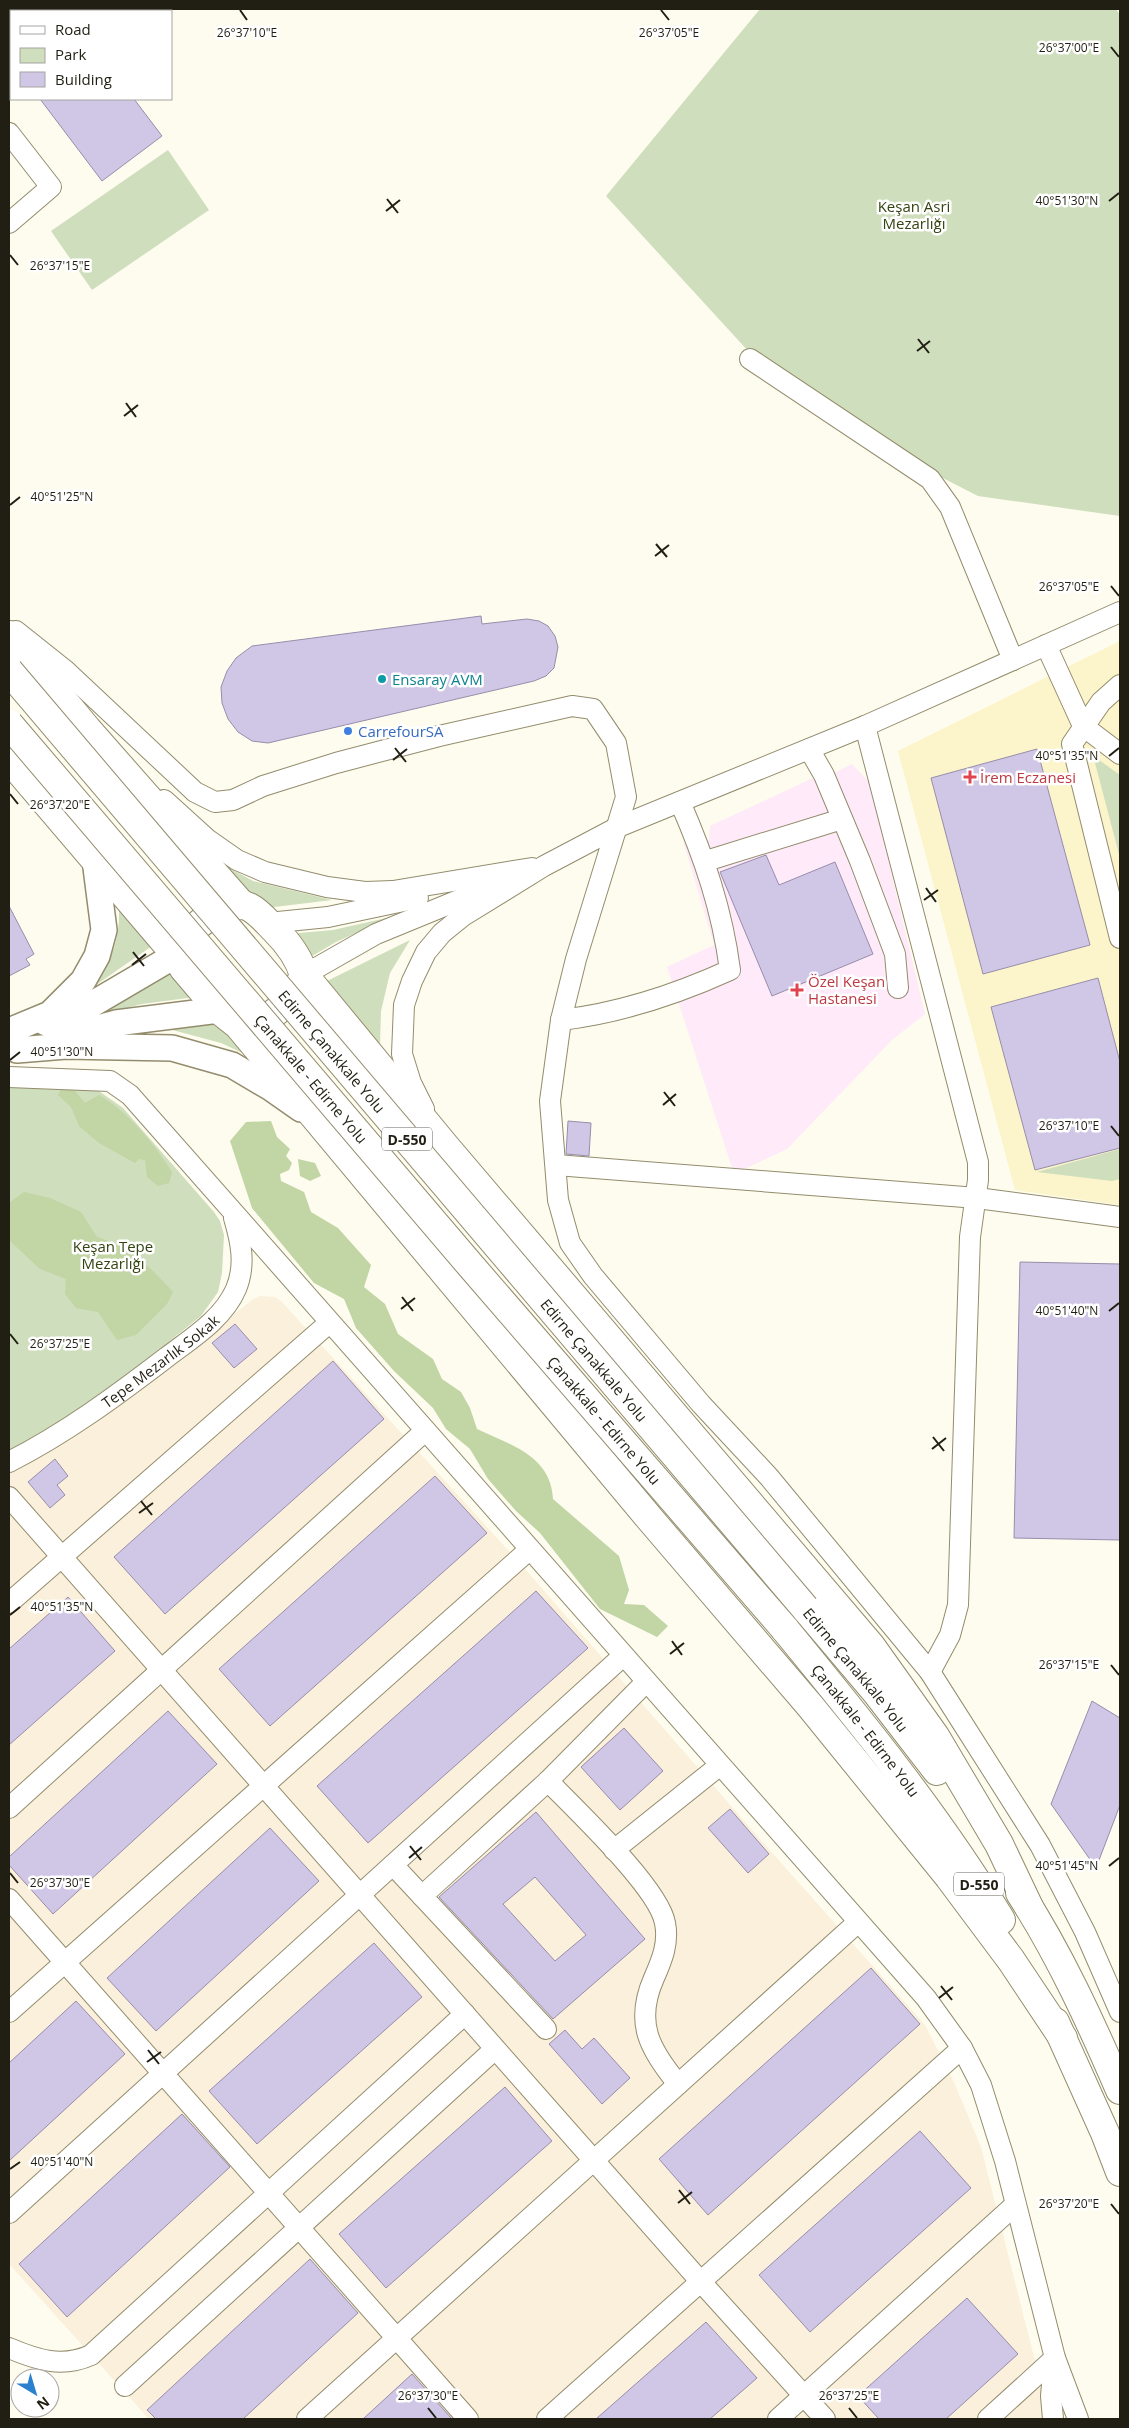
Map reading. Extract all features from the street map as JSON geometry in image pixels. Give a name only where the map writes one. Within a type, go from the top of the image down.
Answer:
[{"type":"highway","points":[[9,635],[87,729],[241,904],[249,907],[268,923],[288,946],[301,964],[304,975],[445,1146],[871,1646],[935,1736],[999,1844],[1029,1907]]},
{"type":"highway","name":"Edirne Çanakkale Yolu","points":[[9,671],[805,1608],[919,1746],[1029,1907],[1091,2025],[1120,2090]]},
{"type":"highway","name":"Çanakkale - Edirne Yolu","points":[[9,724],[471,1266],[784,1628],[893,1761],[938,1821],[1000,1919],[1030,1971],[1063,2038],[1120,2172]]},
{"type":"highway","points":[[9,759],[176,955],[184,969],[322,1124],[650,1519],[811,1707],[949,1877],[1011,1960],[1063,2038]]},
{"type":"highway","points":[[176,955],[191,932],[221,910],[241,904]]},
{"type":"highway","points":[[228,1018],[252,1025],[285,1005],[293,996],[304,975]]},
{"type":"main road","points":[[14,1040],[62,1004],[83,981],[97,956],[104,930],[95,860]]},
{"type":"main road","points":[[14,1040],[72,1016],[176,955]]},
{"type":"main road","points":[[14,1040],[116,1023],[228,1018]]},
{"type":"main road","points":[[14,1040],[66,1046],[172,1048],[232,1065],[271,1088],[322,1124]]},
{"type":"street","points":[[9,133],[51,187],[9,223]]},
{"type":"street","points":[[750,359],[930,478],[950,507],[1013,660]]},
{"type":"street","points":[[445,1146],[411,1083],[402,1054],[404,1005],[412,981],[426,952],[442,933],[491,898],[544,866],[618,827],[865,726],[1120,612]]},
{"type":"street","points":[[9,624],[65,670],[154,756],[195,792],[215,802],[233,800],[263,786],[336,763],[439,736],[572,706],[593,709],[616,743],[626,797],[576,959],[561,1020],[550,1101],[558,1200],[570,1243],[594,1276],[701,1404],[768,1477],[930,1672],[1040,1845],[1085,1932],[1120,2012]]},
{"type":"street","points":[[1046,645],[1083,726],[1120,754]]},
{"type":"street","points":[[1120,685],[1101,702],[1072,744],[1120,938]]},
{"type":"street","points":[[865,726],[978,1162],[977,1198],[970,1237],[958,1605],[950,1635],[930,1672]]},
{"type":"street","points":[[87,729],[207,839],[237,860],[265,872],[301,882],[365,892],[393,891],[544,866]]},
{"type":"street","points":[[809,749],[842,820],[895,954],[898,988]]},
{"type":"street","points":[[561,1020],[600,1016],[639,1005],[695,986],[730,970],[726,944],[706,861],[680,802]]},
{"type":"street","points":[[706,861],[842,820]]},
{"type":"street","points":[[268,923],[364,911],[544,866]]},
{"type":"street","points":[[304,975],[376,934],[544,866]]},
{"type":"street","points":[[9,1077],[110,1081],[137,1102],[233,1214],[857,1923],[926,1998],[962,2048],[981,2085],[1005,2161],[1054,2358],[1078,2419]]},
{"type":"street","points":[[556,1165],[977,1198],[1120,1217]]},
{"type":"street","name":"Tepe Mezarlık Sokak","points":[[9,1462],[48,1441],[107,1403],[221,1313],[236,1290],[242,1265],[240,1237],[233,1214]]},
{"type":"street","points":[[9,1603],[329,1323]]},
{"type":"street","points":[[9,1808],[425,1431]]},
{"type":"street","points":[[9,1496],[466,2014],[495,2050],[825,2419]]},
{"type":"street","points":[[9,2012],[529,1550]]},
{"type":"street","points":[[9,2213],[622,1656]]},
{"type":"street","points":[[422,1896],[548,1781],[646,1682]]},
{"type":"street","points":[[614,1850],[719,1766]]},
{"type":"street","points":[[548,1781],[614,1850],[657,1901],[665,1923],[666,1948],[647,1995],[645,2019],[656,2057],[678,2084]]},
{"type":"street","points":[[393,1865],[546,2029]]},
{"type":"street","points":[[9,1899],[468,2419]]},
{"type":"street","points":[[307,2419],[857,1923]]},
{"type":"street","points":[[9,2348],[53,2363],[68,2363],[91,2355],[466,2014]]},
{"type":"street","points":[[546,2419],[962,2048]]},
{"type":"street","points":[[125,2386],[495,2050]]},
{"type":"street","points":[[778,2419],[1016,2205]]},
{"type":"street","points":[[988,2419],[1054,2358]]},
{"type":"street","points":[[1053,2419],[1051,2396],[1054,2358]]},
{"type":"shaded area","points":[[1120,641],[1120,1205],[1015,1190],[898,751]]},
{"type":"shaded area","name":"Özel Keşan Hastanesi","points":[[852,764],[870,783],[925,1014],[892,1040],[787,1149],[734,1174],[667,967],[714,945],[683,841],[693,846],[709,840],[710,826],[815,777],[834,773]]},
{"type":"shaded area","points":[[260,1296],[275,1297],[282,1302],[519,1562],[752,1830],[925,2025],[954,2082],[981,2147],[1034,2357],[1047,2419],[149,2419],[9,2264],[9,1474],[107,1414],[252,1300]]},
{"type":"green space","name":"Keşan Asri Mezarlığı","points":[[760,9],[1116,9],[1120,15],[1120,516],[978,496],[933,473],[750,353],[606,196]]},
{"type":"green space","points":[[168,150],[209,210],[92,290],[51,231]]},
{"type":"green space","points":[[1099,760],[1120,775],[1120,858],[1095,763]]},
{"type":"green space","points":[[222,864],[253,881],[332,900],[258,909]]},
{"type":"green space","points":[[119,905],[152,946],[93,987],[106,967],[114,948],[118,928]]},
{"type":"green space","points":[[391,917],[336,942],[307,959],[288,934],[333,930]]},
{"type":"green space","points":[[410,940],[390,973],[381,1011],[380,1045],[327,981]]},
{"type":"green space","points":[[174,971],[195,997],[142,1004],[94,1016]]},
{"type":"green space","points":[[218,1024],[247,1055],[221,1043],[165,1028]]},
{"type":"green space","name":"Keşan Tepe Mezarlığı","points":[[9,1084],[96,1089],[123,1108],[214,1212],[220,1221],[224,1235],[222,1273],[218,1292],[201,1316],[92,1403],[9,1452]]},
{"type":"green space","points":[[61,1089],[75,1091],[85,1103],[99,1095],[121,1111],[140,1129],[165,1161],[172,1172],[169,1183],[158,1186],[147,1177],[145,1160],[139,1159],[135,1163],[99,1143],[79,1126],[71,1107],[58,1095]]},
{"type":"green space","points":[[271,1121],[277,1137],[290,1149],[286,1156],[292,1163],[289,1170],[280,1174],[281,1181],[304,1192],[311,1212],[338,1228],[371,1265],[364,1287],[385,1304],[398,1334],[433,1359],[442,1379],[461,1392],[470,1408],[477,1429],[515,1447],[537,1462],[551,1484],[553,1499],[619,1556],[629,1590],[624,1604],[644,1605],[668,1626],[657,1637],[600,1609],[540,1533],[516,1511],[488,1479],[470,1449],[446,1429],[433,1408],[394,1371],[356,1328],[344,1299],[314,1283],[252,1208],[230,1141],[246,1122]]},
{"type":"green space","points":[[1120,1149],[1120,1179],[1112,1181],[1037,1172]]},
{"type":"green space","points":[[298,1159],[315,1163],[321,1176],[310,1181],[300,1176]]},
{"type":"green space","points":[[24,1192],[50,1198],[81,1212],[97,1237],[120,1246],[139,1258],[173,1292],[167,1304],[136,1335],[117,1340],[98,1312],[76,1308],[65,1294],[66,1279],[40,1269],[9,1240],[9,1203]]},
{"type":"building","points":[[41,100],[135,100],[162,136],[102,181]]},
{"type":"building","name":"Ensaray AVM","points":[[481,616],[482,624],[527,619],[539,621],[548,626],[555,636],[558,647],[554,668],[546,676],[534,681],[268,743],[252,741],[238,732],[228,719],[222,703],[221,687],[227,671],[236,658],[252,646]]},
{"type":"building","points":[[1037,749],[1090,945],[983,974],[931,778]]},
{"type":"building","name":"Özel Keşan Hastanesi","points":[[766,855],[779,885],[835,862],[873,954],[772,996],[720,872]]},
{"type":"building","points":[[9,906],[34,954],[26,959],[30,965],[9,976]]},
{"type":"building","points":[[1098,978],[1120,1062],[1120,1148],[1035,1170],[991,1007]]},
{"type":"building","points":[[568,1121],[591,1123],[589,1156],[566,1154]]},
{"type":"building","points":[[1020,1262],[1120,1264],[1120,1540],[1014,1538]]},
{"type":"building","points":[[235,1324],[257,1349],[234,1368],[212,1343]]},
{"type":"building","points":[[333,1361],[384,1419],[165,1614],[114,1557]]},
{"type":"building","points":[[55,1459],[68,1476],[57,1485],[65,1495],[50,1508],[28,1482]]},
{"type":"building","points":[[435,1476],[487,1533],[270,1726],[219,1669]]},
{"type":"building","points":[[536,1591],[588,1648],[368,1843],[317,1786]]},
{"type":"building","points":[[68,1597],[115,1651],[9,1745],[9,1649]]},
{"type":"building","points":[[1092,1701],[1120,1718],[1120,1805],[1096,1868],[1051,1804]]},
{"type":"building","points":[[168,1711],[217,1764],[53,1914],[9,1865],[9,1857]]},
{"type":"building","points":[[624,1728],[663,1771],[620,1810],[581,1767]]},
{"type":"building","points":[[730,1809],[769,1854],[748,1873],[708,1828]]},
{"type":"building","points":[[536,1812],[645,1939],[553,2019],[439,1897]],"holes":[[[535,1877],[586,1935],[555,1961],[503,1904]]]},
{"type":"building","points":[[270,1828],[319,1881],[156,2031],[107,1978]]},
{"type":"building","points":[[374,1943],[422,1997],[257,2144],[209,2091]]},
{"type":"building","points":[[871,1968],[920,2024],[708,2215],[659,2159]]},
{"type":"building","points":[[76,2001],[125,2054],[9,2161],[9,2063]]},
{"type":"building","points":[[565,2030],[582,2049],[594,2038],[630,2078],[602,2104],[549,2044]]},
{"type":"building","points":[[505,2087],[552,2141],[386,2288],[339,2234]]},
{"type":"building","points":[[182,2114],[230,2167],[67,2317],[19,2264]]},
{"type":"building","points":[[920,2131],[971,2188],[810,2332],[759,2275]]},
{"type":"building","points":[[310,2259],[358,2313],[243,2419],[156,2419],[147,2410]]},
{"type":"building","points":[[967,2298],[1018,2354],[946,2419],[879,2419],[858,2396]]},
{"type":"building","points":[[706,2322],[757,2378],[710,2419],[596,2419]]},
{"type":"building","points":[[412,2374],[452,2419],[363,2419]]},
{"type":"place","name":"Ensaray AVM","points":[[382,679]]},
{"type":"place","name":"CarrefourSA","points":[[348,731]]},
{"type":"place","name":"İrem Eczanesi","points":[[970,777]]},
{"type":"place","name":"Özel Keşan Hastanesi","points":[[797,990]]}]
